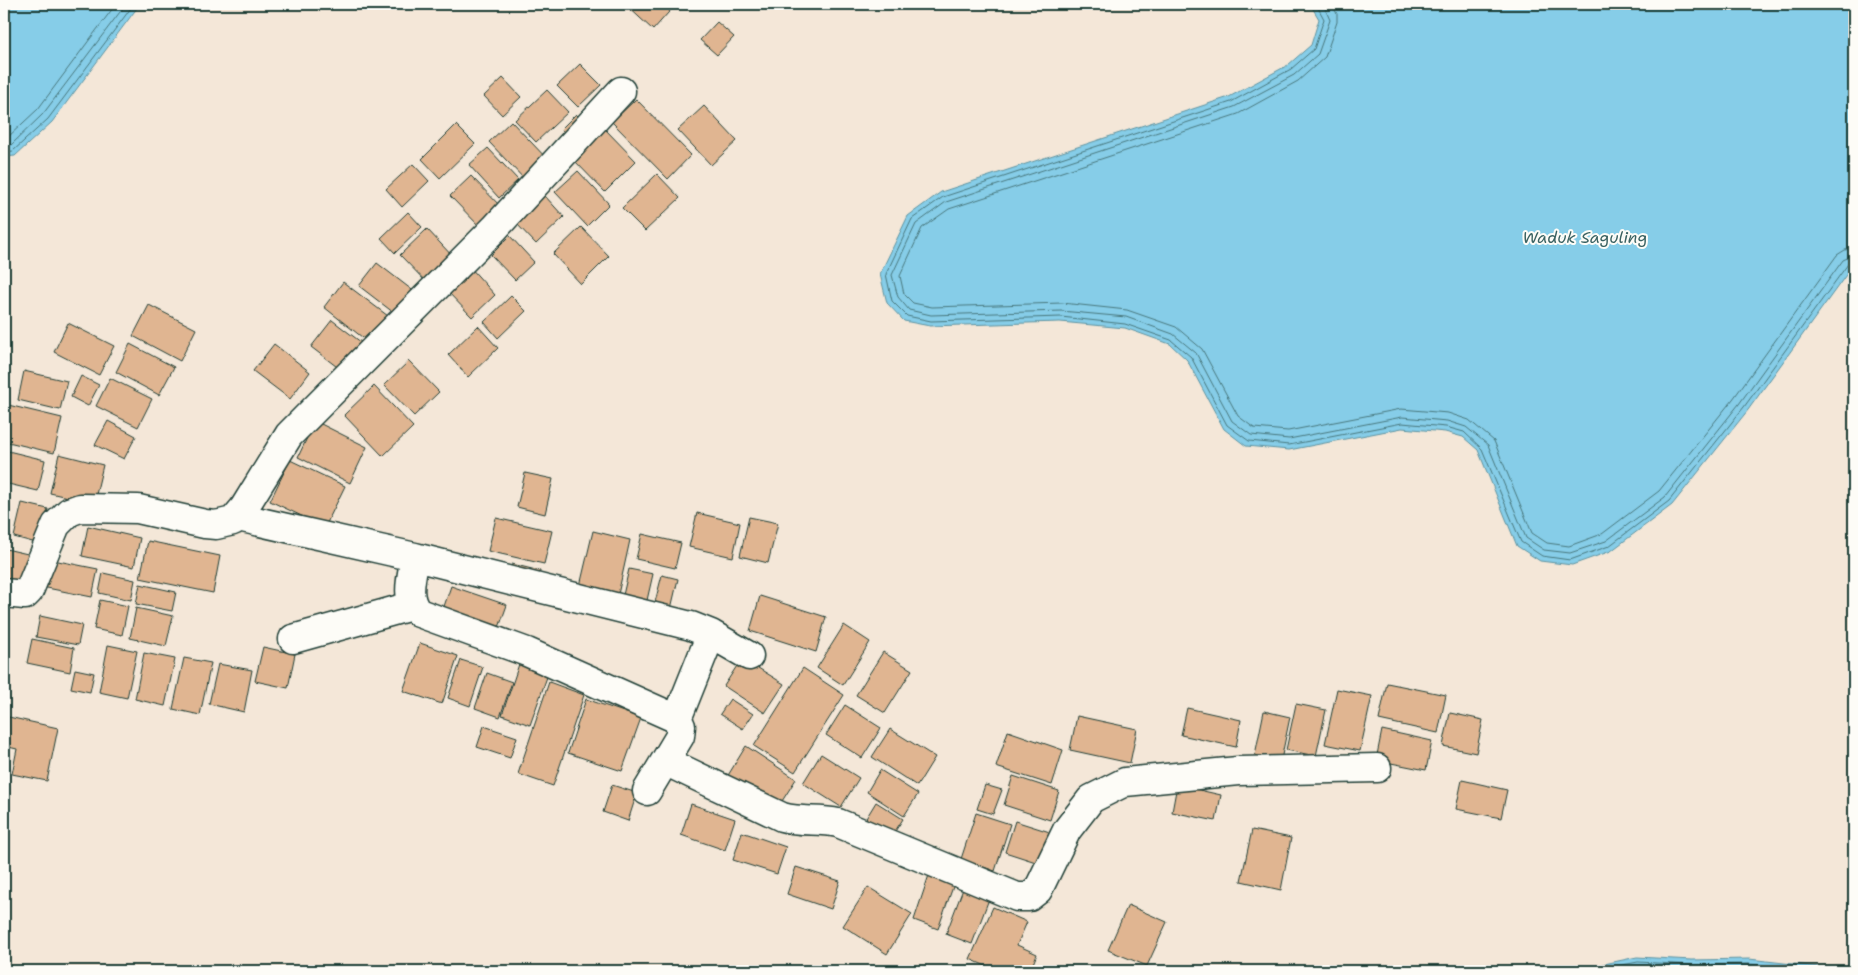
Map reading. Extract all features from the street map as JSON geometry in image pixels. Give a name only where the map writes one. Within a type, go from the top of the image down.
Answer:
[{"type":"street","points":[[4,593],[25,595],[29,592],[56,525],[69,512],[80,508],[138,509],[193,523],[216,525],[228,524],[238,517],[289,435],[495,228],[621,91]]},
{"type":"street","points":[[238,517],[320,534],[691,626],[711,634],[749,656]]},
{"type":"street","points":[[415,558],[410,597],[411,606],[419,613],[527,652],[677,719],[681,726],[680,736],[647,791]]},
{"type":"street","points":[[293,639],[411,606]]},
{"type":"street","points":[[677,719],[711,634]]},
{"type":"street","points":[[664,761],[782,817],[799,822],[824,819],[838,823],[1017,897],[1029,897],[1038,890],[1066,830],[1091,799],[1125,782],[1238,771],[1377,768]]},
{"type":"water","points":[[4,4],[140,4],[52,122],[15,156],[4,157]]},
{"type":"water","name":"Waduk Saguling","points":[[1310,4],[1854,4],[1854,264],[1748,410],[1672,505],[1611,551],[1572,565],[1540,561],[1517,546],[1478,450],[1463,437],[1445,432],[1402,428],[1289,450],[1246,446],[1224,429],[1187,360],[1170,344],[1125,328],[1060,322],[930,326],[904,321],[887,303],[880,274],[908,216],[941,192],[1229,97],[1288,65],[1311,45],[1319,19]]},
{"type":"water","points":[[1637,957],[1692,960],[1749,959],[1854,971],[1571,971]]},
{"type":"building","points":[[625,4],[676,4],[653,30]]},
{"type":"building","points":[[717,22],[734,37],[717,55],[700,40]]},
{"type":"building","points":[[580,64],[601,85],[578,107],[557,86]]},
{"type":"building","points":[[503,78],[521,97],[502,115],[484,96]]},
{"type":"building","points":[[547,90],[568,112],[536,142],[515,120]]},
{"type":"building","points":[[636,99],[691,155],[668,179],[612,122]]},
{"type":"building","points":[[704,106],[737,141],[711,165],[678,130]]},
{"type":"building","points":[[576,114],[587,125],[571,140],[561,129]]},
{"type":"building","points":[[511,121],[549,161],[527,182],[489,142]]},
{"type":"building","points":[[456,125],[475,144],[440,178],[422,159]]},
{"type":"building","points":[[604,128],[636,161],[605,192],[572,158]]},
{"type":"building","points":[[488,148],[518,180],[499,198],[469,165]]},
{"type":"building","points":[[413,164],[429,181],[402,207],[386,189]]},
{"type":"building","points":[[578,171],[609,204],[587,226],[555,192]]},
{"type":"building","points":[[657,174],[680,198],[645,231],[622,208]]},
{"type":"building","points":[[471,176],[504,210],[483,230],[450,196]]},
{"type":"building","points":[[545,196],[564,217],[536,244],[516,223]]},
{"type":"building","points":[[408,212],[422,227],[395,253],[381,238]]},
{"type":"building","points":[[581,227],[609,256],[581,284],[553,254]]},
{"type":"building","points":[[427,229],[455,259],[429,285],[400,255]]},
{"type":"building","points":[[510,236],[534,262],[515,280],[491,255]]},
{"type":"building","points":[[377,263],[416,293],[398,316],[359,286]]},
{"type":"building","points":[[469,266],[495,295],[472,317],[445,289]]},
{"type":"building","points":[[343,282],[392,319],[372,345],[324,307]]},
{"type":"building","points":[[511,296],[526,311],[498,338],[484,322]]},
{"type":"building","points":[[149,305],[196,329],[180,361],[133,336]]},
{"type":"building","points":[[332,320],[366,346],[345,373],[311,347]]},
{"type":"building","points":[[68,323],[114,346],[99,375],[54,352]]},
{"type":"building","points":[[478,326],[498,348],[468,377],[448,355]]},
{"type":"building","points":[[130,344],[174,367],[159,395],[116,372]]},
{"type":"building","points":[[274,344],[310,372],[290,399],[253,371]]},
{"type":"building","points":[[409,361],[439,392],[414,416],[384,385]]},
{"type":"building","points":[[24,371],[67,381],[60,410],[18,400]]},
{"type":"building","points":[[81,376],[99,385],[88,406],[71,397]]},
{"type":"building","points":[[110,378],[152,399],[138,427],[96,406]]},
{"type":"building","points":[[374,386],[413,427],[383,456],[344,415]]},
{"type":"building","points":[[4,404],[62,418],[54,453],[4,441]]},
{"type":"building","points":[[108,421],[136,436],[124,459],[95,445]]},
{"type":"building","points":[[315,421],[367,447],[350,483],[298,457]]},
{"type":"building","points":[[4,450],[45,460],[38,491],[4,483]]},
{"type":"building","points":[[59,454],[103,465],[94,503],[50,493]]},
{"type":"building","points":[[290,460],[345,486],[325,527],[270,501]]},
{"type":"building","points":[[525,473],[553,479],[545,514],[517,507]]},
{"type":"building","points":[[22,503],[48,509],[40,544],[14,537]]},
{"type":"building","points":[[697,513],[740,523],[733,557],[689,547]]},
{"type":"building","points":[[749,517],[778,523],[768,563],[740,556]]},
{"type":"building","points":[[496,518],[552,531],[544,564],[488,551]]},
{"type":"building","points":[[88,526],[140,538],[134,567],[82,556]]},
{"type":"building","points":[[593,531],[630,540],[617,599],[579,590]]},
{"type":"building","points":[[4,532],[10,534],[6,549],[32,555],[25,589],[4,585]]},
{"type":"building","points":[[642,534],[681,543],[675,568],[636,559]]},
{"type":"building","points":[[148,541],[220,556],[213,593],[140,578]]},
{"type":"building","points":[[48,559],[98,569],[92,597],[42,587]]},
{"type":"building","points":[[512,564],[540,571],[538,582],[509,575]]},
{"type":"building","points":[[629,569],[653,574],[645,609],[621,604]]},
{"type":"building","points":[[103,573],[135,580],[131,600],[99,593]]},
{"type":"building","points":[[662,575],[678,579],[670,613],[653,610]]},
{"type":"building","points":[[140,584],[176,592],[172,611],[136,604]]},
{"type":"building","points":[[451,586],[507,605],[496,636],[440,618]]},
{"type":"building","points":[[760,596],[826,617],[816,652],[750,631]]},
{"type":"building","points":[[100,600],[128,606],[122,635],[94,629]]},
{"type":"building","points":[[136,608],[173,616],[166,646],[130,638]]},
{"type":"building","points":[[40,616],[82,625],[78,645],[36,637]]},
{"type":"building","points":[[844,625],[870,642],[843,685],[817,668]]},
{"type":"building","points":[[32,639],[74,648],[70,672],[27,663]]},
{"type":"building","points":[[420,643],[458,656],[442,704],[403,691]]},
{"type":"building","points":[[108,645],[137,651],[127,698],[99,692]]},
{"type":"building","points":[[263,647],[295,654],[288,688],[255,681]]},
{"type":"building","points":[[883,652],[912,670],[885,713],[856,695]]},
{"type":"building","points":[[144,653],[175,659],[165,706],[135,699]]},
{"type":"building","points":[[184,658],[211,663],[200,715],[173,709]]},
{"type":"building","points":[[742,658],[784,684],[765,713],[724,686]]},
{"type":"building","points":[[461,660],[483,667],[470,706],[448,698]]},
{"type":"building","points":[[218,664],[252,670],[244,712],[209,704]]},
{"type":"building","points":[[519,664],[548,674],[530,725],[502,715]]},
{"type":"building","points":[[803,668],[844,695],[795,772],[754,746]]},
{"type":"building","points":[[75,669],[94,673],[90,692],[71,688]]},
{"type":"building","points":[[487,673],[512,682],[500,717],[475,708]]},
{"type":"building","points":[[549,682],[584,695],[553,786],[518,774]]},
{"type":"building","points":[[1387,683],[1446,695],[1438,733],[1379,720]]},
{"type":"building","points":[[1337,689],[1372,696],[1360,751],[1325,744]]},
{"type":"building","points":[[586,699],[641,718],[622,771],[568,753]]},
{"type":"building","points":[[730,699],[753,714],[743,729],[720,714]]},
{"type":"building","points":[[1296,704],[1326,710],[1316,756],[1286,750]]},
{"type":"building","points":[[845,705],[881,728],[862,758],[826,735]]},
{"type":"building","points":[[1187,708],[1241,720],[1236,747],[1181,735]]},
{"type":"building","points":[[1264,711],[1290,717],[1281,760],[1255,755]]},
{"type":"building","points":[[1450,713],[1483,720],[1476,753],[1443,746]]},
{"type":"building","points":[[4,716],[58,728],[47,781],[12,774],[17,749],[4,746]]},
{"type":"building","points":[[1077,716],[1137,729],[1130,763],[1070,750]]},
{"type":"building","points":[[484,726],[517,737],[510,758],[477,747]]},
{"type":"building","points":[[890,729],[935,757],[917,786],[872,757]]},
{"type":"building","points":[[1382,730],[1432,741],[1426,770],[1376,760]]},
{"type":"building","points":[[1008,731],[1063,750],[1052,785],[996,767]]},
{"type":"building","points":[[746,746],[796,779],[777,809],[727,777]]},
{"type":"building","points":[[821,754],[859,778],[841,807],[803,783]]},
{"type":"building","points":[[880,770],[918,794],[904,816],[867,792]]},
{"type":"building","points":[[1013,776],[1059,791],[1050,820],[1004,805]]},
{"type":"building","points":[[1462,780],[1507,790],[1501,818],[1456,809]]},
{"type":"building","points":[[612,785],[637,793],[628,821],[603,812]]},
{"type":"building","points":[[985,785],[1002,790],[993,814],[977,809]]},
{"type":"building","points":[[1177,785],[1221,795],[1216,821],[1172,812]]},
{"type":"building","points":[[876,802],[903,819],[888,842],[862,825]]},
{"type":"building","points":[[691,804],[735,819],[725,850],[681,835]]},
{"type":"building","points":[[976,813],[1010,824],[995,871],[961,859]]},
{"type":"building","points":[[1015,821],[1056,834],[1045,865],[1005,852]]},
{"type":"building","points":[[1252,830],[1291,838],[1281,890],[1241,881]]},
{"type":"building","points":[[742,832],[786,847],[777,874],[733,860]]},
{"type":"building","points":[[796,867],[840,881],[831,909],[787,894]]},
{"type":"building","points":[[929,875],[954,884],[938,929],[914,920]]},
{"type":"building","points":[[868,887],[912,914],[887,954],[843,926]]},
{"type":"building","points":[[963,889],[989,899],[972,944],[946,934]]},
{"type":"building","points":[[1128,905],[1167,922],[1147,966],[1108,950]]},
{"type":"building","points":[[993,907],[1027,922],[1017,945],[1037,954],[1030,971],[997,971],[970,959]]}]
